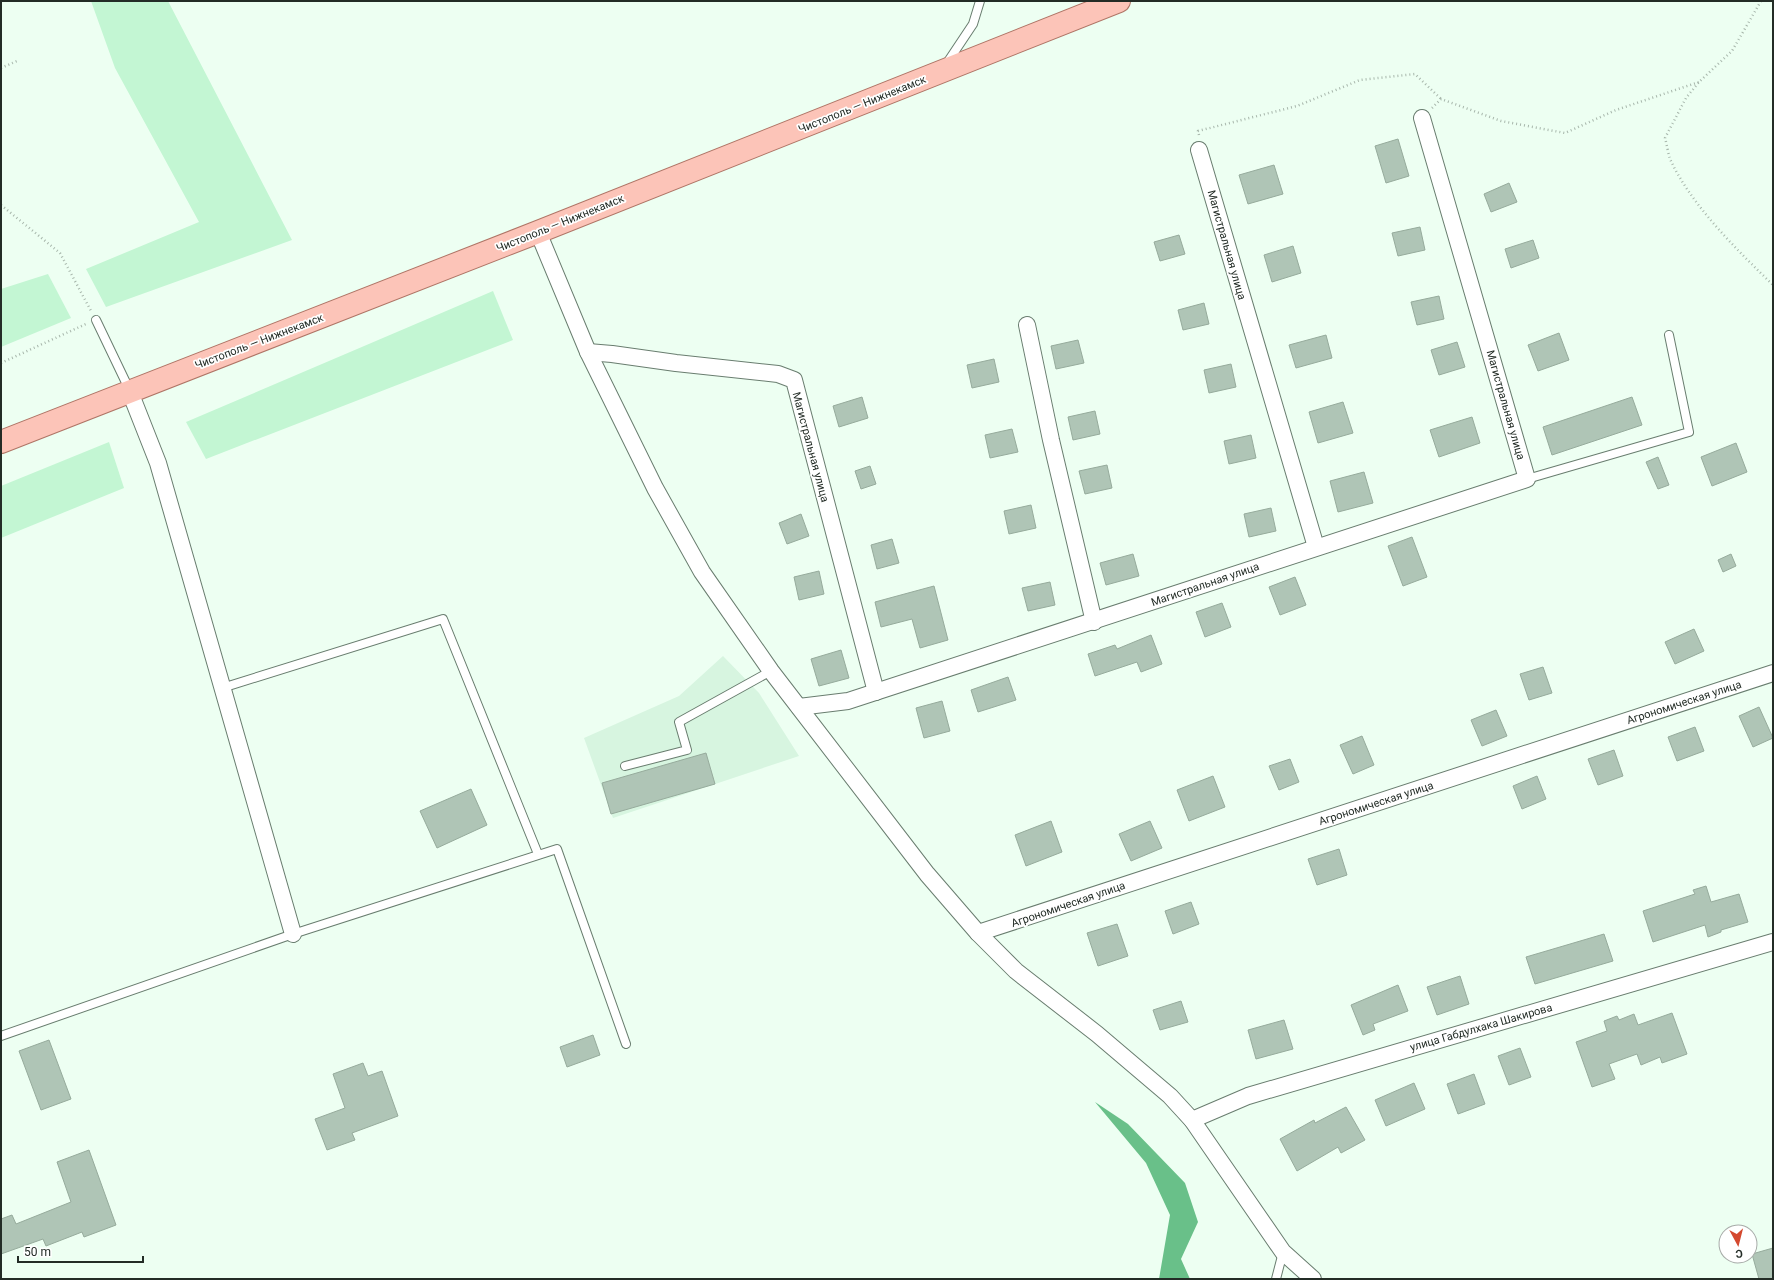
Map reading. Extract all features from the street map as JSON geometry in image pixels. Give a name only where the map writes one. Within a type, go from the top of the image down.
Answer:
[{"type":"main road","name":"Чистополь — Нижнекамск","points":[[1,442],[538,232],[1119,1]]},
{"type":"street","name":"Магистральная улица","points":[[799,707],[848,701],[1094,622],[1316,547],[1527,479],[1422,118]]},
{"type":"street","name":"Магистральная улица","points":[[1199,150],[1316,547]]},
{"type":"street","points":[[538,232],[588,352],[655,488],[702,572],[771,671],[927,874],[978,933],[1016,971],[1109,1044],[1170,1096],[1192,1120],[1283,1252],[1313,1279]]},
{"type":"street","points":[[1026,325],[1051,440],[1094,622]]},
{"type":"street","name":"Магистральная улица","points":[[588,352],[778,374],[794,380],[876,692]]},
{"type":"street","points":[[130,392],[158,463],[293,934]]},
{"type":"street","name":"Агрономическая улица","points":[[978,933],[1773,673]]},
{"type":"street","name":"улица Габдулхака Шакирова","points":[[1192,1120],[1248,1096],[1773,942]]},
{"type":"lane","points":[[941,72],[973,24],[980,1]]},
{"type":"lane","points":[[96,320],[130,392]]},
{"type":"lane","points":[[1527,479],[1689,432],[1669,335]]},
{"type":"lane","points":[[222,688],[443,619],[538,854]]},
{"type":"lane","points":[[625,766],[687,750],[679,722],[771,671]]},
{"type":"lane","points":[[1,1036],[293,934],[557,848],[626,1044]]},
{"type":"lane","points":[[1276,1279],[1283,1252]]},
{"type":"path","points":[[1761,1],[1732,51],[1699,82],[1686,98],[1665,138],[1670,158],[1698,202],[1734,247],[1773,285]]},
{"type":"path","points":[[1,68],[17,61]]},
{"type":"path","points":[[1199,150],[1198,131],[1297,106],[1360,80],[1415,74],[1441,99],[1501,121],[1565,133],[1616,110],[1699,82]]},
{"type":"path","points":[[1422,118],[1441,99]]},
{"type":"path","points":[[1,205],[60,253],[96,320],[1,363]]},
{"type":"shaded area","points":[[91,1],[168,1],[292,240],[106,307],[86,269],[199,222],[115,68]]},
{"type":"shaded area","points":[[48,274],[71,318],[1,347],[1,289]]},
{"type":"shaded area","points":[[493,291],[513,340],[206,459],[186,422]]},
{"type":"shaded area","points":[[109,442],[124,488],[1,538],[1,486]]},
{"type":"shaded area","points":[[723,656],[759,693],[799,756],[613,818],[584,738],[679,696]]},
{"type":"shaded area","points":[[1095,1102],[1128,1124],[1185,1183],[1198,1222],[1181,1259],[1190,1279],[1159,1279],[1170,1215],[1146,1163]]},
{"type":"building","points":[[1398,139],[1409,176],[1386,183],[1375,146]]},
{"type":"building","points":[[1274,165],[1283,194],[1248,204],[1239,175]]},
{"type":"building","points":[[1509,183],[1517,202],[1491,212],[1484,194]]},
{"type":"building","points":[[1420,227],[1425,250],[1398,256],[1392,233]]},
{"type":"building","points":[[1179,235],[1185,254],[1160,261],[1154,242]]},
{"type":"building","points":[[1533,240],[1539,258],[1511,268],[1505,249]]},
{"type":"building","points":[[1293,246],[1301,273],[1272,282],[1264,255]]},
{"type":"building","points":[[1439,296],[1444,319],[1417,325],[1411,302]]},
{"type":"building","points":[[1204,303],[1209,324],[1183,330],[1178,310]]},
{"type":"building","points":[[1559,333],[1569,360],[1538,371],[1528,345]]},
{"type":"building","points":[[1326,335],[1332,358],[1296,368],[1289,345]]},
{"type":"building","points":[[1078,340],[1084,363],[1056,369],[1051,346]]},
{"type":"building","points":[[1457,342],[1465,367],[1439,375],[1431,350]]},
{"type":"building","points":[[994,359],[999,382],[972,388],[967,365]]},
{"type":"building","points":[[1231,364],[1236,387],[1209,393],[1204,370]]},
{"type":"building","points":[[862,397],[868,418],[839,427],[833,406]]},
{"type":"building","points":[[1632,397],[1642,425],[1552,455],[1543,427]]},
{"type":"building","points":[[1343,402],[1353,433],[1318,443],[1309,412]]},
{"type":"building","points":[[1095,411],[1100,434],[1073,440],[1068,417]]},
{"type":"building","points":[[1472,417],[1480,443],[1439,457],[1430,430]]},
{"type":"building","points":[[1012,429],[1018,452],[990,458],[985,435]]},
{"type":"building","points":[[1251,435],[1256,458],[1229,464],[1224,441]]},
{"type":"building","points":[[1736,443],[1747,472],[1712,486],[1701,457]]},
{"type":"building","points":[[1658,457],[1669,485],[1658,489],[1646,462]]},
{"type":"building","points":[[1107,465],[1112,488],[1085,494],[1079,471]]},
{"type":"building","points":[[870,466],[876,484],[861,489],[855,471]]},
{"type":"building","points":[[1364,472],[1373,503],[1338,512],[1330,481]]},
{"type":"building","points":[[1031,505],[1036,528],[1009,534],[1004,511]]},
{"type":"building","points":[[1271,508],[1276,531],[1249,537],[1244,514]]},
{"type":"building","points":[[801,514],[809,536],[787,544],[779,523]]},
{"type":"building","points":[[1412,537],[1427,577],[1403,586],[1388,546]]},
{"type":"building","points":[[892,539],[899,563],[877,569],[871,545]]},
{"type":"building","points":[[1133,554],[1139,576],[1106,585],[1100,563]]},
{"type":"building","points":[[1731,554],[1736,566],[1723,572],[1718,560]]},
{"type":"building","points":[[819,571],[824,594],[799,600],[794,577]]},
{"type":"building","points":[[1295,577],[1306,605],[1280,615],[1269,587]]},
{"type":"building","points":[[1050,582],[1055,605],[1028,611],[1022,588]]},
{"type":"building","points":[[934,586],[948,640],[920,648],[912,619],[881,627],[875,602]]},
{"type":"building","points":[[1222,603],[1231,627],[1205,637],[1196,612]]},
{"type":"building","points":[[1694,629],[1704,651],[1675,664],[1665,642]]},
{"type":"building","points":[[1151,635],[1162,664],[1141,672],[1137,662],[1095,676],[1088,654],[1115,645],[1117,649]]},
{"type":"building","points":[[841,650],[849,678],[819,686],[811,659]]},
{"type":"building","points":[[1543,667],[1552,693],[1529,700],[1520,674]]},
{"type":"building","points":[[1008,677],[1016,700],[978,712],[971,690]]},
{"type":"building","points":[[942,701],[950,731],[924,738],[916,708]]},
{"type":"building","points":[[1759,707],[1773,738],[1753,747],[1739,716]]},
{"type":"building","points":[[1496,710],[1507,736],[1482,746],[1471,720]]},
{"type":"building","points":[[1695,727],[1704,751],[1677,761],[1668,737]]},
{"type":"building","points":[[1362,736],[1374,765],[1353,774],[1340,745]]},
{"type":"building","points":[[1614,750],[1623,776],[1598,785],[1588,759]]},
{"type":"building","points":[[706,753],[715,784],[611,814],[602,783]]},
{"type":"building","points":[[1290,759],[1299,782],[1279,790],[1269,766]]},
{"type":"building","points":[[1213,776],[1225,807],[1189,821],[1177,790]]},
{"type":"building","points":[[1537,776],[1546,799],[1522,809],[1513,786]]},
{"type":"building","points":[[471,789],[487,825],[437,848],[420,811]]},
{"type":"building","points":[[1051,821],[1062,852],[1026,866],[1015,835]]},
{"type":"building","points":[[1150,821],[1162,848],[1131,861],[1119,834]]},
{"type":"building","points":[[1339,849],[1347,875],[1317,885],[1308,859]]},
{"type":"building","points":[[1706,886],[1711,902],[1739,894],[1748,922],[1721,930],[1721,932],[1708,937],[1705,925],[1653,942],[1643,911],[1695,894],[1693,890]]},
{"type":"building","points":[[1191,902],[1199,924],[1173,934],[1165,911]]},
{"type":"building","points":[[1117,924],[1128,956],[1098,966],[1087,933]]},
{"type":"building","points":[[1604,934],[1613,961],[1535,984],[1526,957]]},
{"type":"building","points":[[1460,976],[1469,1004],[1437,1015],[1427,987]]},
{"type":"building","points":[[1398,985],[1408,1011],[1373,1024],[1375,1030],[1363,1035],[1351,1005]]},
{"type":"building","points":[[1181,1001],[1188,1022],[1160,1030],[1153,1010]]},
{"type":"building","points":[[1672,1013],[1687,1054],[1662,1063],[1660,1057],[1641,1065],[1637,1054],[1609,1064],[1615,1079],[1592,1087],[1576,1042],[1607,1031],[1604,1021],[1617,1016],[1619,1020],[1634,1014],[1638,1025]]},
{"type":"building","points":[[1284,1020],[1293,1049],[1256,1059],[1248,1030]]},
{"type":"building","points":[[593,1035],[600,1055],[567,1067],[560,1047]]},
{"type":"building","points":[[49,1040],[71,1099],[41,1110],[19,1051]]},
{"type":"building","points":[[1520,1048],[1531,1077],[1509,1085],[1498,1056]]},
{"type":"building","points":[[363,1063],[368,1076],[382,1071],[398,1116],[352,1133],[355,1140],[327,1150],[315,1119],[345,1108],[333,1074]]},
{"type":"building","points":[[1474,1074],[1485,1104],[1458,1114],[1447,1084]]},
{"type":"building","points":[[1414,1083],[1425,1109],[1386,1126],[1375,1100]]},
{"type":"building","points":[[1346,1107],[1365,1140],[1341,1153],[1338,1147],[1297,1171],[1280,1139],[1314,1120],[1315,1123]]},
{"type":"building","points":[[89,1150],[116,1225],[84,1237],[82,1232],[46,1246],[43,1239],[1,1254],[1,1219],[12,1215],[16,1224],[71,1202],[57,1162]]},
{"type":"building","points":[[1773,1248],[1773,1279],[1759,1279],[1755,1264],[1758,1264],[1758,1252]]}]
